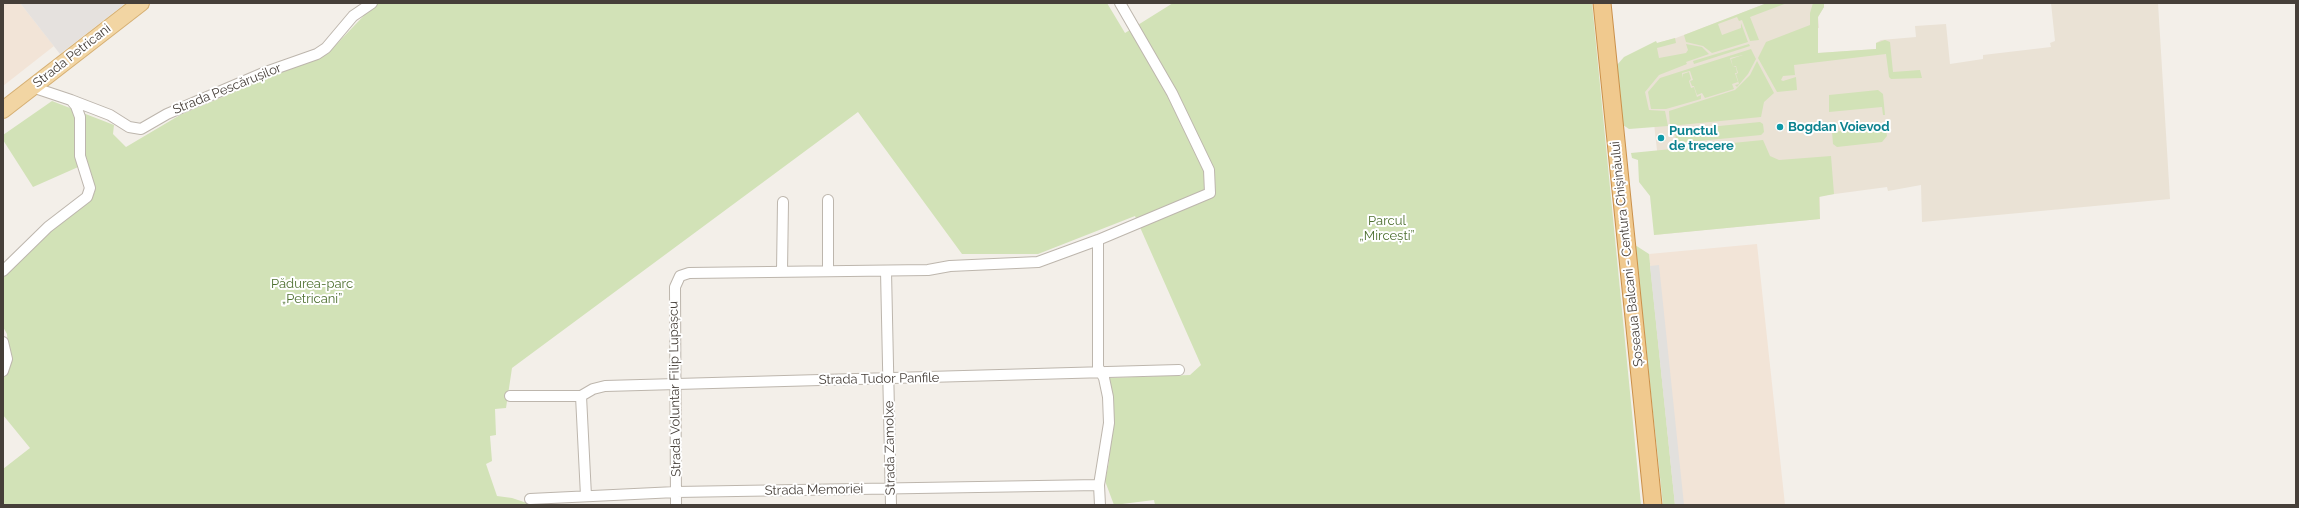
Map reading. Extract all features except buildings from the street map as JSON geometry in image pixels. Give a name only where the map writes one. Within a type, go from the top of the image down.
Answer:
[{"type":"highway","name":"Șoseaua Balcani - Centura Chișinăului","points":[[1602,3],[1653,505]]},
{"type":"main road","name":"Strada Petricani","points":[[3,110],[141,3]]},
{"type":"street","name":"Strada Pescărușilor","points":[[32,87],[110,115],[129,127],[141,129],[166,114],[263,73],[317,54],[326,48],[353,16],[372,3]]},
{"type":"street","points":[[783,202],[782,271],[886,271],[1038,262],[1098,240],[1210,193],[1209,170],[1172,93],[1120,3]]},
{"type":"street","points":[[3,271],[48,227],[87,197],[90,188],[80,156],[80,117],[71,100]]},
{"type":"street","points":[[828,200],[828,272]]},
{"type":"street","points":[[1098,240],[1098,367],[1104,378],[1108,397],[1109,423],[1100,485],[1100,505]]},
{"type":"street","name":"Strada Voluntar Filip Lupașcu","points":[[676,505],[674,287],[680,276],[689,273],[782,271]]},
{"type":"street","name":"Strada Zamolxe","points":[[886,271],[891,505]]},
{"type":"street","points":[[3,342],[7,359],[3,371]]},
{"type":"street","name":"Strada Tudor Panfile","points":[[510,396],[581,396],[593,389],[605,386],[1179,370]]},
{"type":"street","points":[[581,396],[586,496]]},
{"type":"street","name":"Strada Memoriei","points":[[530,499],[586,496],[607,500],[676,492],[1100,485]]},
{"type":"shaded area","points":[[3,3],[20,3],[54,46],[3,86]]},
{"type":"shaded area","points":[[20,3],[126,3],[60,54]]},
{"type":"shaded area","points":[[1767,3],[1824,3],[1824,7],[1818,17],[1818,53],[1876,49],[1876,43],[1881,40],[1916,37],[1915,26],[1946,24],[1950,64],[1983,59],[1983,55],[2051,47],[2050,43],[2055,41],[2051,3],[2158,3],[2170,199],[1922,222],[1921,185],[1888,191],[1887,187],[1820,196],[1820,219],[1654,235],[1657,150],[1654,124],[1642,120],[1645,57],[1657,43],[1676,38]]},
{"type":"shaded area","points":[[1757,244],[1785,505],[1675,505],[1649,254]]},
{"type":"shaded area","points":[[1659,265],[1684,505],[1675,505],[1650,266]]},
{"type":"green space","points":[[376,3],[1107,3],[1125,33],[1173,3],[1592,3],[1641,505],[1155,505],[1154,500],[1114,505],[1105,481],[1109,462],[1110,439],[1107,378],[1190,375],[1201,365],[1135,216],[1038,254],[962,254],[858,112],[512,368],[506,408],[495,409],[496,435],[490,436],[492,461],[486,464],[497,496],[512,498],[533,505],[3,505],[3,469],[30,448],[3,415],[3,373],[9,369],[7,334],[3,327],[3,278],[30,249],[95,192],[85,164],[33,187],[3,140],[3,135],[52,101],[114,125],[113,134],[126,147],[180,115],[329,52]]},
{"type":"green space","points":[[1767,3],[1787,3],[1750,17],[1759,40],[1750,41],[1742,20],[1739,21],[1737,17],[1718,24],[1722,35],[1741,28],[1741,23],[1748,42],[1712,53],[1703,46],[1686,42],[1684,35]]},
{"type":"green space","points":[[1813,3],[1824,3],[1824,7],[1818,17],[1818,53],[1876,49],[1876,43],[1885,40],[1890,42],[1893,72],[1920,70],[1922,78],[1891,79],[1889,77],[1886,54],[1794,65],[1795,75],[1783,76],[1781,80],[1783,81],[1796,77],[1797,90],[1777,92],[1758,58],[1766,42],[1810,25],[1810,13]]},
{"type":"green space","points":[[1675,38],[1676,43],[1657,48],[1659,58],[1686,53],[1688,50],[1686,44],[1702,47],[1709,54],[1686,62],[1687,64],[1659,75],[1645,92],[1649,110],[1665,111],[1668,126],[1629,129],[1623,125],[1617,65],[1624,57],[1656,41],[1657,43]]},
{"type":"green space","points":[[1749,44],[1750,46],[1694,64],[1693,61]]},
{"type":"green space","points":[[1751,49],[1756,59],[1748,74],[1737,87],[1735,85],[1739,84],[1736,74],[1738,73],[1736,66],[1733,67],[1736,67],[1737,73],[1735,73],[1738,82],[1732,84],[1734,89],[1705,98],[1702,93],[1697,95],[1694,86],[1692,86],[1690,81],[1693,80],[1690,71],[1682,73],[1683,78],[1683,74],[1689,72],[1691,79],[1689,81],[1691,88],[1694,87],[1697,97],[1701,95],[1701,99],[1666,109],[1651,109],[1648,92],[1660,78]],"holes":[[[1743,55],[1731,59],[1733,67],[1730,58]]]},
{"type":"green space","points":[[1757,61],[1774,93],[1764,102],[1761,117],[1670,126],[1669,111],[1735,90],[1750,75]]},
{"type":"green space","points":[[1878,90],[1883,94],[1885,115],[1883,115],[1882,107],[1829,112],[1829,95]]},
{"type":"green space","points":[[1760,122],[1763,124],[1764,132],[1761,135],[1678,143],[1676,141],[1675,132],[1678,130]]},
{"type":"green space","points":[[1881,127],[1881,129],[1886,129],[1887,136],[1882,142],[1837,147],[1833,144],[1832,132]]},
{"type":"green space","points":[[1763,140],[1770,156],[1779,160],[1831,156],[1834,194],[1819,197],[1820,219],[1654,235],[1650,196],[1639,182],[1638,160],[1632,158],[1631,153]]},
{"type":"green space","points":[[1635,245],[1649,254],[1675,505],[1663,505]]},
{"type":"place","name":"Bogdan Voievod","points":[[1780,127]]},
{"type":"place","name":"Punctul de trecere","points":[[1661,138]]},
{"type":"park label","name":"Parcul „Mircești”","points":[[1387,228]]},
{"type":"park label","name":"Pădurea-parc „Petricani”","points":[[312,292]]}]
